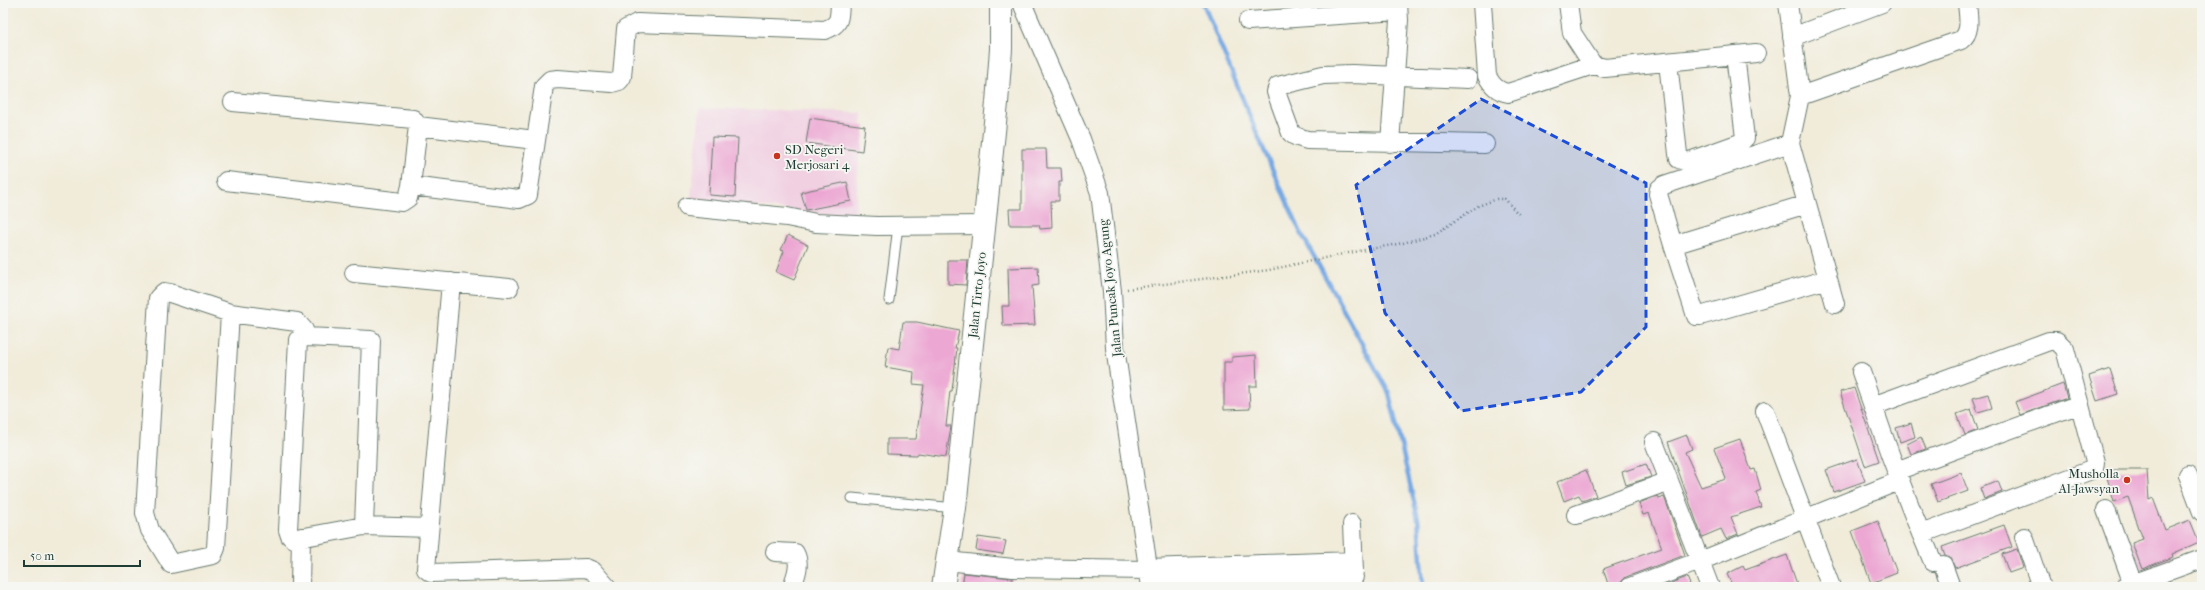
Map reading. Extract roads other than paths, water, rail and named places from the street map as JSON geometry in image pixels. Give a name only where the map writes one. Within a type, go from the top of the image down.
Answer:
[{"type":"street","points":[[411,186],[519,199],[524,198],[528,195],[544,86],[550,80],[558,79],[612,83],[619,81],[622,77],[626,29],[631,25],[637,23],[825,30],[834,26],[839,18],[840,3]]},
{"type":"street","name":"Jalan Tirto Joyo","points":[[943,587],[955,508],[997,103],[1001,49],[1001,3]]},
{"type":"street","name":"Jalan Puncak Joyo Agung","points":[[1022,3],[1094,171],[1104,220],[1112,291],[1115,348],[1149,576]]},
{"type":"street","points":[[1482,3],[1487,76],[1498,90],[1508,93],[1593,65],[1605,68],[1756,53]]},
{"type":"street","points":[[1568,3],[1572,33],[1593,65]]},
{"type":"street","points":[[1788,3],[1800,96],[1790,143],[1835,304]]},
{"type":"street","points":[[1792,36],[1882,3]]},
{"type":"street","points":[[1800,96],[1961,40],[1966,36],[1968,31],[1967,3]]},
{"type":"street","points":[[1248,21],[1398,7],[1390,142]]},
{"type":"street","points":[[1668,62],[1678,154],[1679,159],[1687,162],[1740,143],[1745,138],[1735,56]]},
{"type":"street","points":[[1468,78],[1323,75],[1278,86],[1276,92],[1291,133],[1300,139],[1485,144]]},
{"type":"street","points":[[226,181],[402,202],[408,198],[411,186],[418,126],[413,119],[234,102]]},
{"type":"street","points":[[418,126],[535,140]]},
{"type":"street","points":[[1790,143],[1664,185],[1659,189],[1658,194],[1696,316],[1828,279]]},
{"type":"street","points":[[1673,245],[1807,204]]},
{"type":"street","points":[[687,207],[787,217],[816,223],[898,226],[984,225]]},
{"type":"street","points":[[354,273],[509,288]]},
{"type":"street","points":[[451,282],[425,563],[426,569],[431,573],[586,568],[593,571],[607,587]]},
{"type":"street","points":[[230,313],[216,548],[213,555],[172,564],[150,530],[145,513],[158,298],[164,292],[170,293],[230,313],[297,322],[304,330],[306,337]]},
{"type":"street","points":[[364,526],[371,340],[306,337],[298,340],[297,345],[288,530],[294,539],[364,526],[429,528]]},
{"type":"street","points":[[1873,406],[2049,341],[2057,341],[2065,349],[2095,462],[2094,469],[1921,534]]},
{"type":"street","points":[[1860,372],[1897,476],[1921,534],[1951,587]]},
{"type":"street","points":[[1630,587],[1700,562],[1805,518],[1897,476],[2080,404]]},
{"type":"street","points":[[1765,411],[1831,587]]},
{"type":"street","points":[[1654,442],[1710,587]]},
{"type":"street","points":[[2188,474],[2202,512]]},
{"type":"street","points":[[1576,515],[1669,482]]},
{"type":"street","points":[[2106,510],[2129,585],[2202,559]]},
{"type":"street","points":[[947,561],[1014,568],[1149,576],[1354,575],[1352,524]]},
{"type":"street","points":[[300,587],[302,537]]},
{"type":"street","points":[[2024,537],[2041,587]]},
{"type":"street","points":[[775,552],[795,553],[799,560],[792,587]]},
{"type":"street","points":[[1149,576],[1178,584],[1268,576]]},
{"type":"lane","points":[[890,300],[898,226]]},
{"type":"lane","points":[[852,498],[955,508]]},
{"type":"waterway","points":[[1203,3],[1263,148],[1300,231],[1389,393],[1418,519],[1423,587]]},
{"type":"place","name":"SD Negeri Merjosari 4","points":[[777,156]]},
{"type":"place","name":"Musholla Al-Jawsyan","points":[[2127,480]]}]
